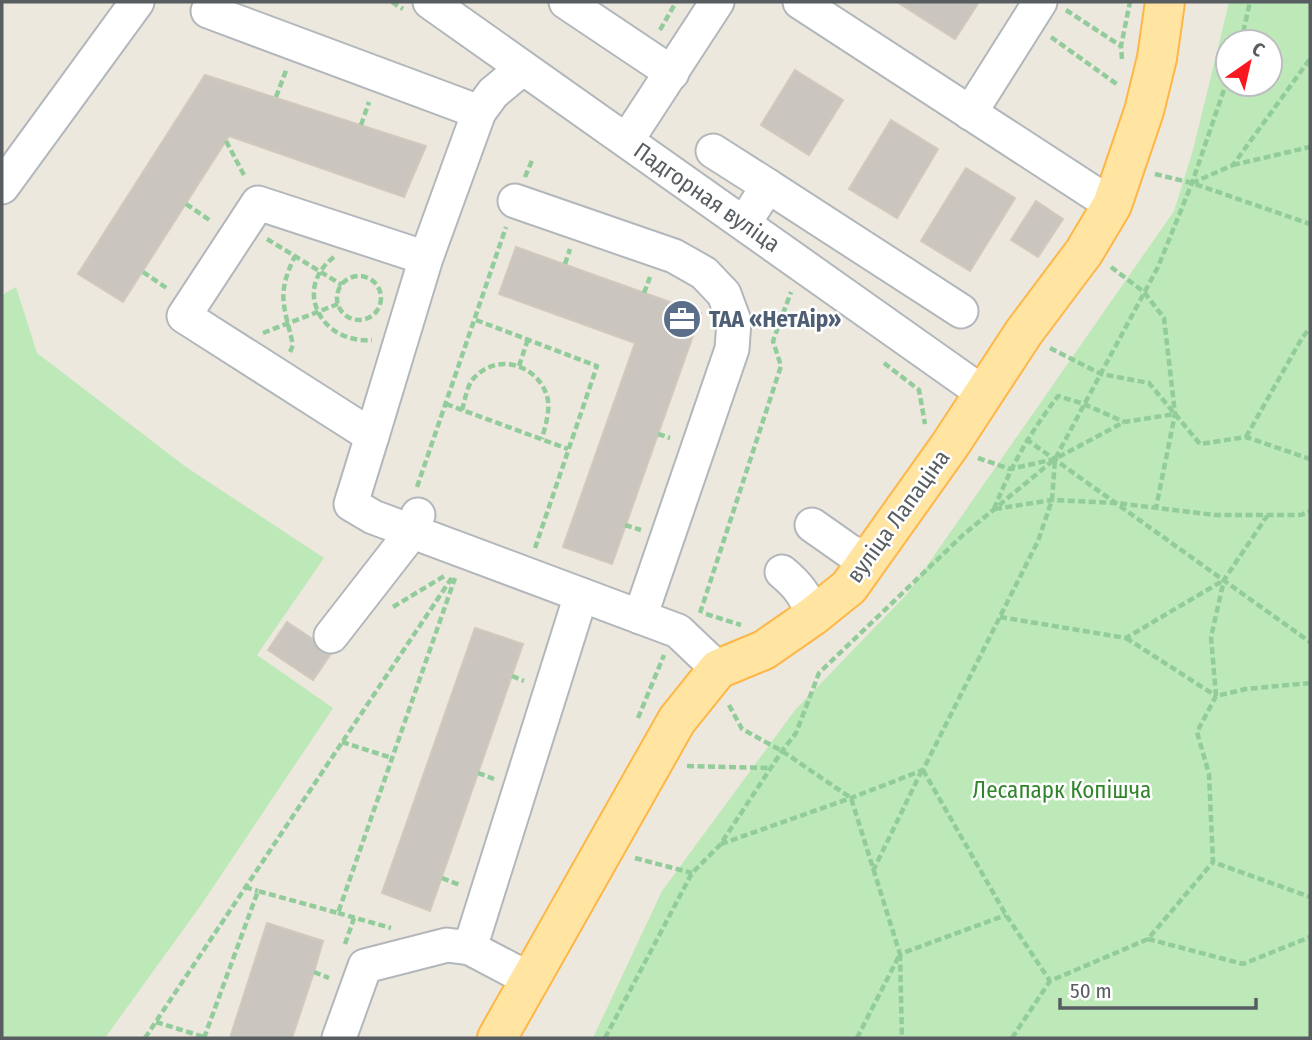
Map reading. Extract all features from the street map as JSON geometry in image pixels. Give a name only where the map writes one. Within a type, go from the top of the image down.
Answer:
[{"type":"main road","name":"вуліца Лапаціна","points":[[497,1038],[677,720],[764,650],[849,587],[950,444],[1024,332],[1084,252],[1112,205],[1144,111],[1157,58],[1165,2]]},
{"type":"street","points":[[2,187],[137,2]]},
{"type":"street","name":"Падгорная вуліца","points":[[430,2],[983,393]]},
{"type":"street","points":[[566,2],[672,73]]},
{"type":"street","points":[[627,140],[717,2]]},
{"type":"street","points":[[800,2],[1112,205]]},
{"type":"street","points":[[970,113],[1044,10]]},
{"type":"street","points":[[208,11],[479,112]]},
{"type":"street","points":[[523,68],[493,93],[479,112],[426,258],[351,505],[373,517],[415,523],[526,574],[678,631],[722,684]]},
{"type":"street","points":[[713,151],[961,311]]},
{"type":"street","points":[[744,223],[768,186]]},
{"type":"street","points":[[515,201],[674,256],[704,272],[724,294],[734,321],[732,349],[640,617]]},
{"type":"street","points":[[372,436],[184,316],[258,202],[426,258]]},
{"type":"street","points":[[331,636],[415,523]]},
{"type":"street","points":[[812,525],[849,551],[868,560]]},
{"type":"street","points":[[782,572],[797,584],[807,598],[813,616]]},
{"type":"street","points":[[470,948],[581,595]]},
{"type":"street","points":[[339,1038],[365,966],[447,945],[470,948],[529,979]]},
{"type":"path","points":[[658,33],[676,2]]},
{"type":"path","points":[[1244,28],[1250,2]]},
{"type":"path","points":[[1044,10],[1121,46]]},
{"type":"path","points":[[1044,10],[1123,88]]},
{"type":"path","points":[[1233,165],[1310,59]]},
{"type":"path","points":[[873,871],[1038,541],[1052,500],[1055,459],[1158,267],[1192,183],[1221,98]]},
{"type":"path","points":[[226,141],[258,202]]},
{"type":"path","points":[[1192,183],[1233,165],[1310,147]]},
{"type":"path","points":[[415,523],[404,509],[415,494],[515,201],[533,158]]},
{"type":"path","points":[[1144,171],[1192,183],[1310,224]]},
{"type":"path","points":[[258,250],[266,238],[342,285]]},
{"type":"path","points":[[289,355],[293,345],[282,298],[286,274],[295,256]]},
{"type":"path","points":[[1105,264],[1144,292],[1164,318],[1175,414],[1156,508]]},
{"type":"path","points":[[320,271],[314,298],[317,312],[326,325],[339,336],[354,341],[378,338]]},
{"type":"path","points":[[355,277],[369,278],[379,288],[381,302],[374,315],[360,320],[346,315],[338,304],[342,285],[355,277]]},
{"type":"path","points":[[700,612],[781,366],[773,341],[791,291],[803,300]]},
{"type":"path","points":[[256,335],[338,304]]},
{"type":"path","points":[[476,320],[597,366],[526,574]]},
{"type":"path","points":[[1246,437],[1310,328]]},
{"type":"path","points":[[519,366],[528,339]]},
{"type":"path","points":[[1042,344],[1101,374],[1149,383],[1200,444],[1246,437],[1310,459]]},
{"type":"path","points":[[880,359],[919,390],[926,425],[931,430]]},
{"type":"path","points":[[462,410],[472,380],[488,367],[502,363],[519,366],[540,380],[548,398],[548,415],[542,439]]},
{"type":"path","points":[[994,509],[1026,439],[1058,396],[1124,422]]},
{"type":"path","points":[[446,404],[568,449]]},
{"type":"path","points":[[605,1038],[692,873],[720,845],[796,733],[819,673],[963,535],[1055,459],[1124,422],[1175,414]]},
{"type":"path","points":[[1026,439],[1310,642]]},
{"type":"path","points":[[968,454],[1010,469],[1055,459]]},
{"type":"path","points":[[994,509],[1052,500],[1116,503],[1215,515],[1301,515],[1310,511]]},
{"type":"path","points":[[1012,1038],[1050,981],[1148,939],[1213,862],[1209,774],[1197,732],[1216,696],[1211,637],[1224,580],[1267,515]]},
{"type":"path","points":[[363,595],[390,608],[458,568]]},
{"type":"path","points":[[145,1038],[458,568]]},
{"type":"path","points":[[245,887],[338,913],[458,568]]},
{"type":"path","points":[[1126,638],[1224,580]]},
{"type":"path","points":[[692,616],[700,612],[744,626]]},
{"type":"path","points":[[1000,617],[1126,638],[1216,696],[1246,689],[1310,683]]},
{"type":"path","points":[[722,684],[742,729],[782,751],[850,798],[900,954],[902,1038]]},
{"type":"path","points":[[342,742],[392,758]]},
{"type":"path","points":[[676,765],[771,768]]},
{"type":"path","points":[[720,845],[923,770]]},
{"type":"path","points":[[923,770],[1006,915],[1050,981]]},
{"type":"path","points":[[624,855],[692,873]]},
{"type":"path","points":[[1213,862],[1310,897]]},
{"type":"path","points":[[156,1022],[204,1038],[258,891]]},
{"type":"path","points":[[857,1038],[900,954],[1006,915]]},
{"type":"path","points":[[1148,939],[1243,964],[1310,937]]},
{"type":"path","points":[[314,972],[333,980]]},
{"type":"green space","name":"Лесапарк Копішча","points":[[1229,2],[1310,2],[1310,1038],[593,1038],[662,891],[795,710],[908,593],[1174,211],[1193,150],[1214,64],[1214,98],[1284,98],[1284,28],[1223,28]]},
{"type":"green space","points":[[16,287],[37,353],[186,467],[324,558],[257,655],[333,708],[201,905],[105,1038],[2,1038],[2,295]]},
{"type":"building","points":[[897,2],[979,2],[955,39]]},
{"type":"building","points":[[795,70],[843,100],[809,155],[761,125]]},
{"type":"building","points":[[205,75],[426,146],[404,197],[229,136],[123,302],[78,274]]},
{"type":"building","points":[[891,120],[938,149],[897,218],[849,189]]},
{"type":"building","points":[[966,168],[1015,198],[970,271],[921,241]]},
{"type":"building","points":[[1036,201],[1063,219],[1038,257],[1011,240]]},
{"type":"building","points":[[516,247],[701,313],[612,564],[563,547],[635,343],[499,294]]},
{"type":"building","points":[[287,622],[332,652],[313,680],[268,650]]},
{"type":"building","points":[[475,628],[523,644],[430,911],[382,893]]},
{"type":"building","points":[[267,923],[323,941],[314,972],[292,1038],[230,1038]]},
{"type":"place","name":"ТАА «НетАір»","points":[[682,319]]}]
